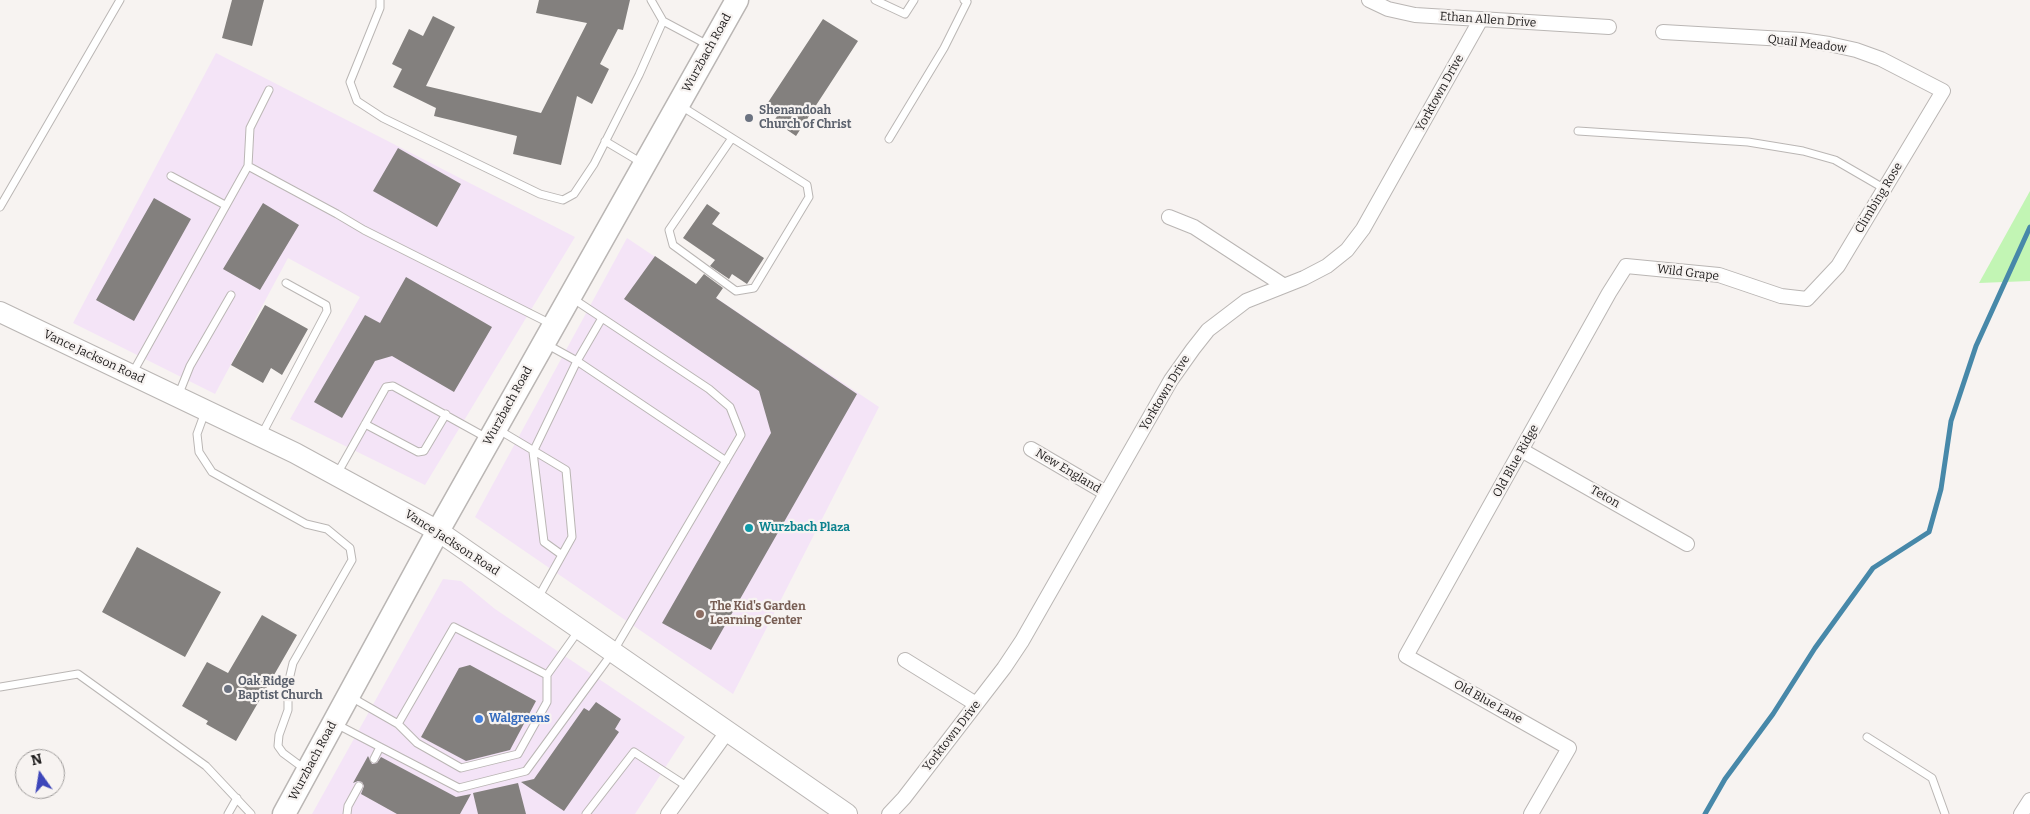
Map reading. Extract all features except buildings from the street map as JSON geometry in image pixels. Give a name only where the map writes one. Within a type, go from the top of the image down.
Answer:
[{"type":"main road","name":"Wurzbach Road","points":[[284,814],[438,531],[737,0]]},
{"type":"main road","name":"Vance Jackson Road","points":[[0,312],[261,436],[438,531],[847,814]]},
{"type":"street","name":"Ethan Allen Drive","points":[[1369,0],[1388,9],[1415,15],[1609,28]]},
{"type":"street","name":"Yorktown Drive","points":[[889,814],[904,798],[1004,668],[1022,641],[1171,380],[1198,342],[1208,330],[1246,302],[1326,266],[1347,250],[1363,229],[1481,19]]},
{"type":"street","name":"Quail Meadow","points":[[1663,32],[1802,40],[1829,44],[1856,50],[1881,59],[1943,91]]},
{"type":"street","name":"Climbing Rose","points":[[1807,299],[1838,266],[1943,91]]},
{"type":"street","points":[[1169,217],[1194,227],[1283,285]]},
{"type":"street","name":"Wild Grape","points":[[1626,266],[1719,276],[1781,296],[1807,299]]},
{"type":"street","name":"Old Blue Ridge","points":[[1406,656],[1626,266]]},
{"type":"street","name":"New England","points":[[1031,449],[1106,493]]},
{"type":"street","name":"Teton","points":[[1522,451],[1686,544]]},
{"type":"street","name":"Old Blue Lane","points":[[1406,656],[1569,748],[1532,814]]},
{"type":"street","points":[[905,660],[976,704]]},
{"type":"street","points":[[668,814],[728,732]]},
{"type":"street","points":[[2021,814],[2030,800]]},
{"type":"lane","points":[[0,207],[120,0]]},
{"type":"lane","points":[[380,0],[380,8],[350,82],[357,101],[383,118],[540,194],[563,200],[574,194],[594,164],[639,75],[663,21]]},
{"type":"lane","points":[[651,0],[663,21],[711,47]]},
{"type":"lane","points":[[875,0],[905,14],[914,0]]},
{"type":"lane","points":[[889,139],[944,48],[967,2],[964,0]]},
{"type":"lane","points":[[132,374],[248,166],[250,128],[269,90]]},
{"type":"lane","points":[[678,104],[807,185],[809,197],[754,288],[736,291],[673,245],[669,230],[732,138]]},
{"type":"lane","points":[[1578,131],[1748,142],[1803,150],[1835,160],[1885,189]]},
{"type":"lane","points":[[606,141],[644,164]]},
{"type":"lane","points":[[248,166],[549,334],[577,361],[726,460]]},
{"type":"lane","points":[[171,176],[225,206]]},
{"type":"lane","points":[[261,436],[327,311],[326,305],[286,283]]},
{"type":"lane","points":[[178,396],[190,366],[231,295]]},
{"type":"lane","points":[[334,722],[459,788],[526,771],[613,652],[741,435],[730,407],[709,389],[570,296]]},
{"type":"lane","points":[[562,555],[544,542],[533,452],[577,361],[602,318]]},
{"type":"lane","points":[[336,475],[386,387],[393,386],[446,414],[493,433],[566,470],[572,537],[537,600]]},
{"type":"lane","points":[[206,409],[197,434],[199,452],[212,472],[306,524],[327,528],[350,548],[352,560],[293,663],[288,684],[288,710],[279,735],[278,746],[283,753],[307,771]]},
{"type":"lane","points":[[365,424],[418,452],[424,451],[446,414]]},
{"type":"lane","points":[[398,724],[454,627],[547,675]]},
{"type":"lane","points":[[348,695],[398,724],[416,743],[461,768],[518,754],[547,702],[547,675],[579,629]]},
{"type":"lane","points":[[0,688],[78,674],[206,766],[252,814]]},
{"type":"lane","points":[[1867,737],[1932,778],[1945,814]]},
{"type":"lane","points":[[374,759],[380,747]]},
{"type":"lane","points":[[586,814],[634,752],[688,787]]},
{"type":"lane","points":[[347,814],[348,806],[359,786]]},
{"type":"lane","points":[[228,814],[237,798]]},
{"type":"shaded area","points":[[216,53],[575,237],[425,485],[290,419],[360,297],[288,258],[215,394],[73,323]]},
{"type":"shaded area","name":"Wurzbach Plaza","points":[[627,238],[879,407],[733,694],[475,517]]},
{"type":"shaded area","points":[[443,579],[461,581],[495,609],[685,737],[635,814],[312,814]]},
{"type":"green space","points":[[2030,191],[2030,281],[1979,283]]},
{"type":"waterway","points":[[1705,814],[1725,779],[1773,714],[1815,648],[1873,568],[1929,532],[1941,489],[1951,421],[1976,346],[2030,227]]},
{"type":"place","name":"Shenandoah Church of Christ","points":[[749,118]]},
{"type":"place","name":"Wurzbach Plaza","points":[[749,528]]},
{"type":"place","name":"The Kid's Garden Learning Center","points":[[700,614]]},
{"type":"place","name":"Oak Ridge Baptist Church","points":[[228,689]]},
{"type":"place","name":"Walgreens","points":[[479,719]]}]
